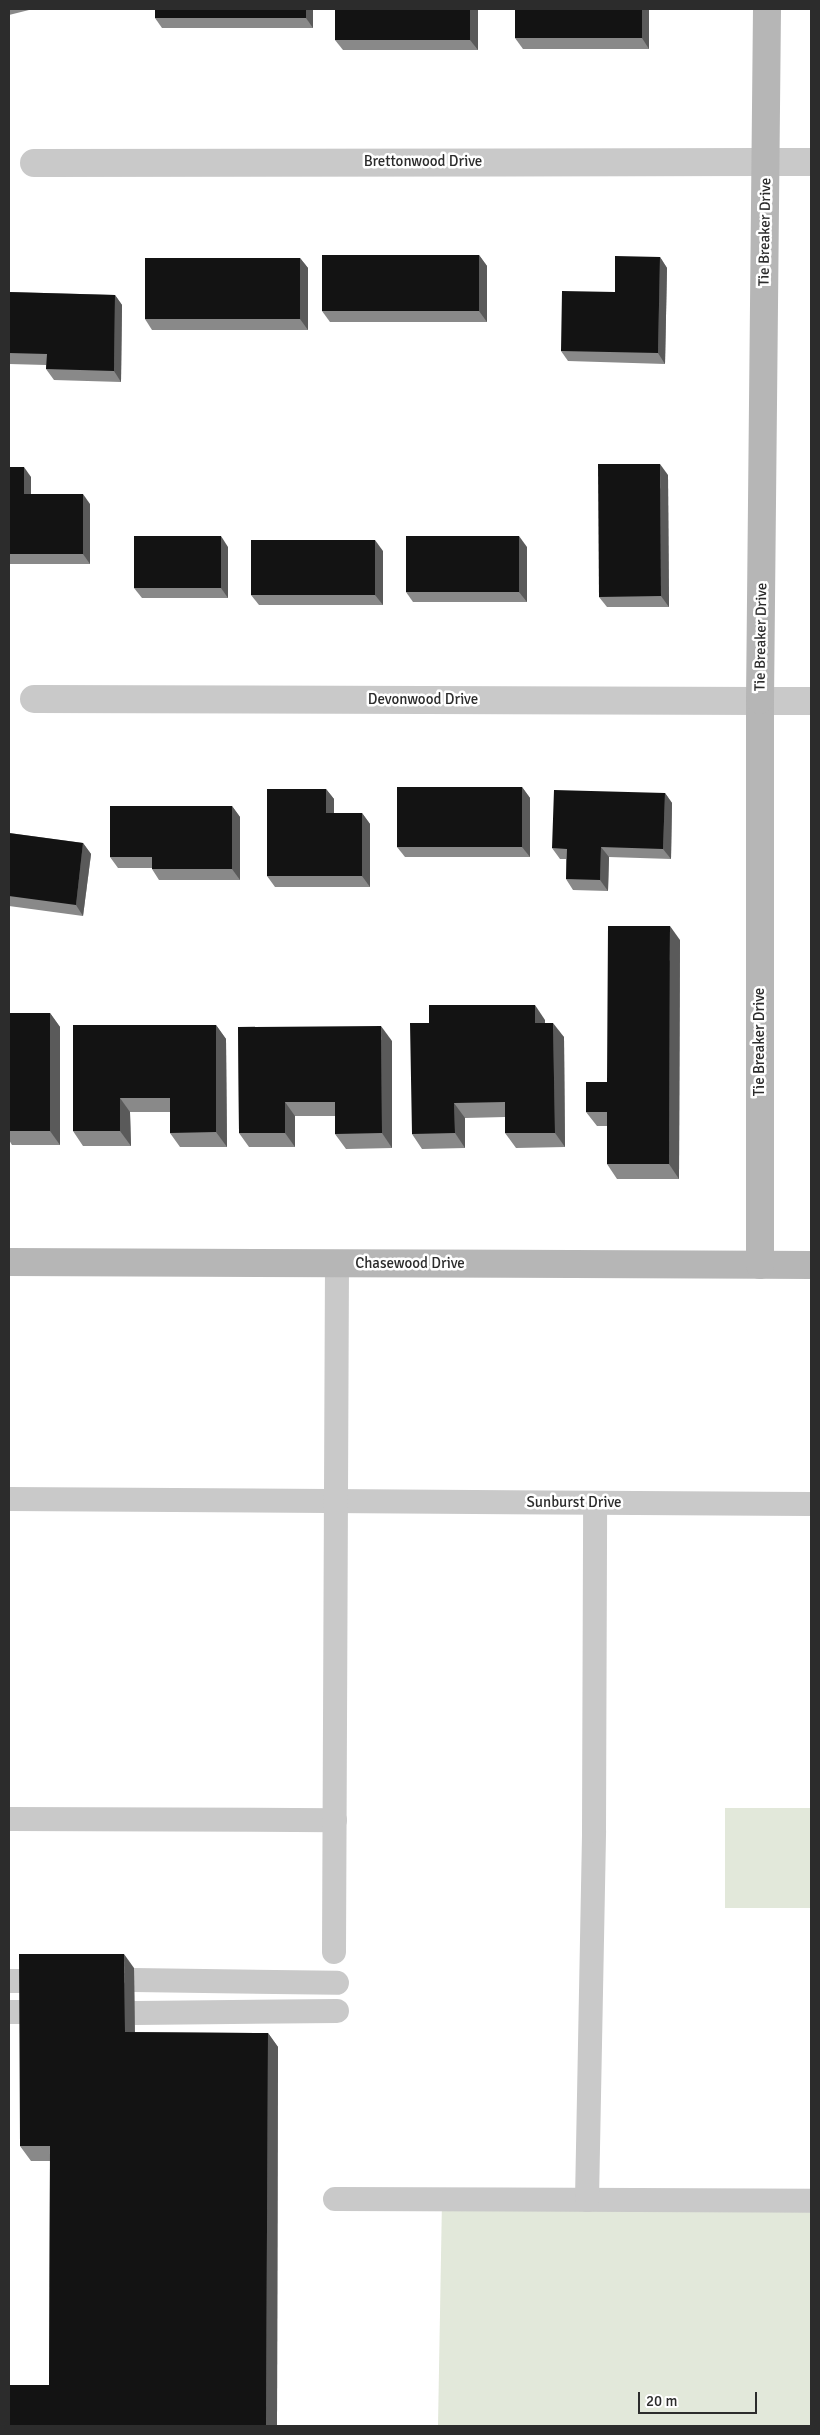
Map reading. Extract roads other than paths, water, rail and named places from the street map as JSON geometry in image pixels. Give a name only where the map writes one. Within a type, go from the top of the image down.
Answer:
[{"type":"street","name":"Tie Breaker Drive","points":[[760,1265],[760,700],[767,9]]},
{"type":"street","name":"Brettonwood Drive","points":[[34,163],[811,162]]},
{"type":"street","name":"Devonwood Drive","points":[[34,699],[811,701]]},
{"type":"street","name":"Chasewood Drive","points":[[9,1262],[811,1265]]},
{"type":"lane","points":[[334,1952],[338,1264]]},
{"type":"lane","name":"Sunburst Drive","points":[[9,1499],[336,1503],[811,1504]]},
{"type":"lane","points":[[587,2200],[594,1830],[595,1504]]},
{"type":"lane","points":[[9,1819],[335,1820]]},
{"type":"lane","points":[[134,1980],[337,1984]]},
{"type":"lane","points":[[135,2012],[337,2010]]},
{"type":"lane","points":[[335,2199],[811,2201]]}]
